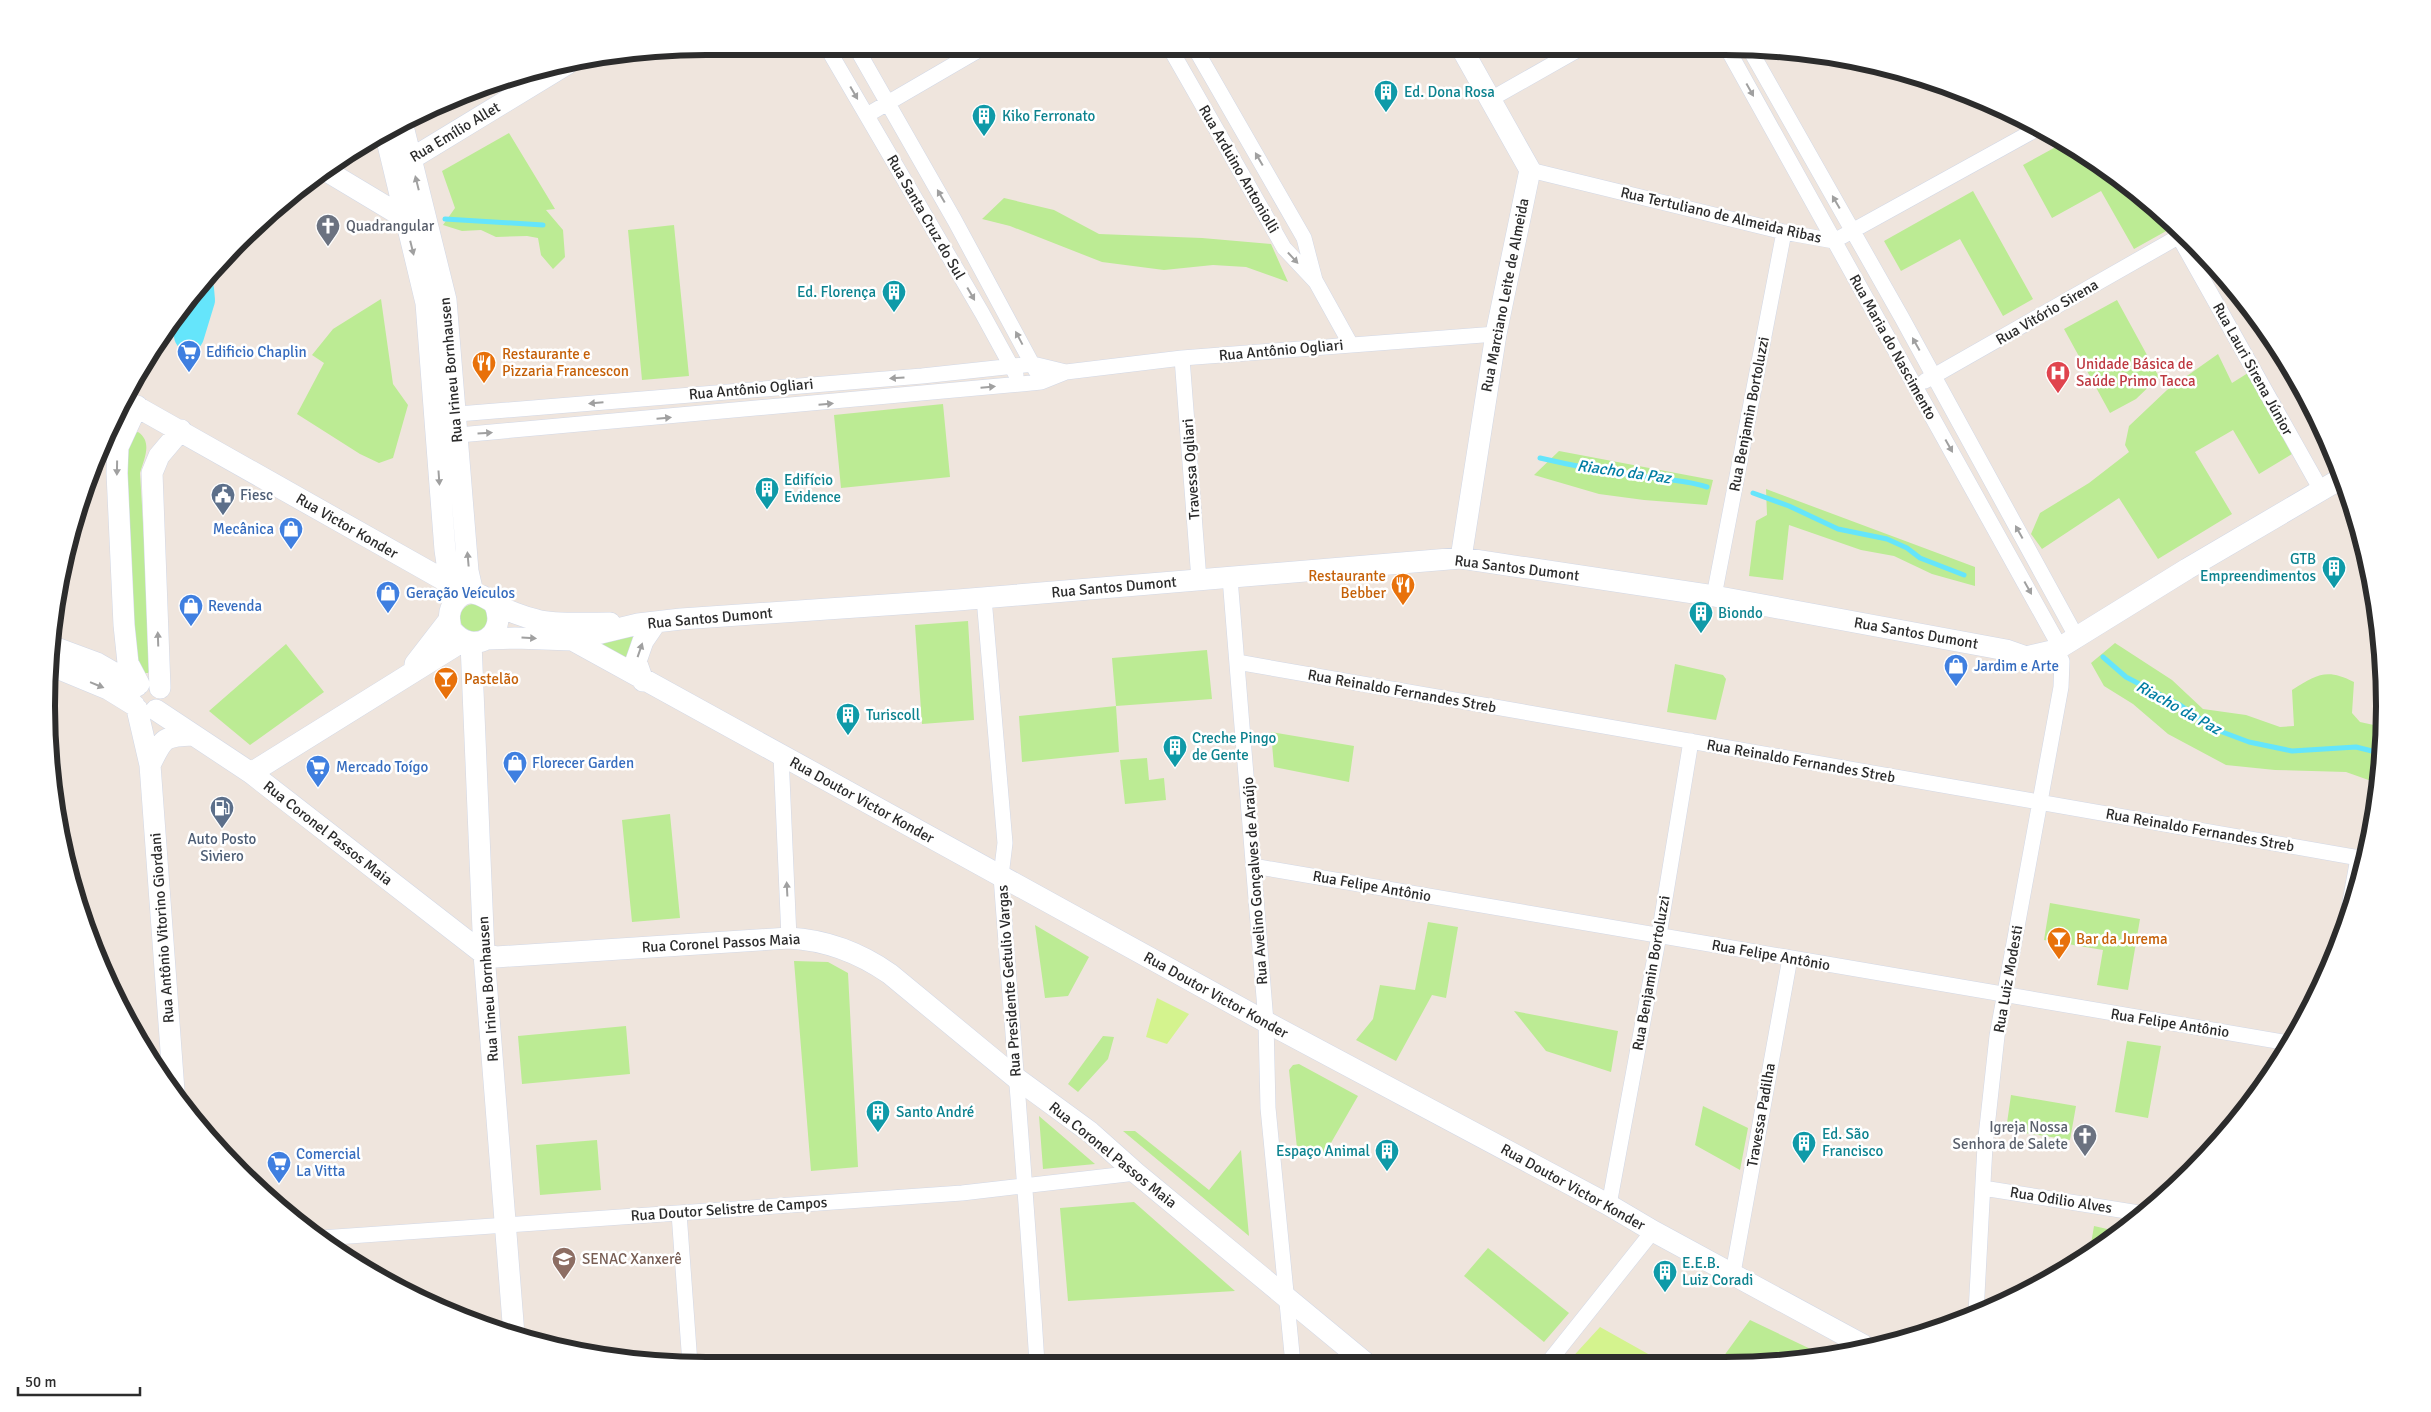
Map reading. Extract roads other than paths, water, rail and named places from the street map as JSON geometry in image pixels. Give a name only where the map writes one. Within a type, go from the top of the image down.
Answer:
[{"type":"street","name":"Rua Santa Cruz do Sul","points":[[831,55],[982,313],[1021,384]]},
{"type":"street","name":"Rua Santa Cruz do Sul","points":[[860,55],[1001,304],[1041,382]]},
{"type":"street","points":[[867,115],[970,55]]},
{"type":"street","name":"Rua Arduino Antoniolli","points":[[1174,55],[1284,248],[1316,282]]},
{"type":"street","name":"Rua Arduino Antoniolli","points":[[1199,55],[1304,238],[1316,282],[1351,345]]},
{"type":"street","points":[[1465,55],[1530,170]]},
{"type":"street","points":[[1491,99],[1569,55]]},
{"type":"street","name":"Rua Maria do Nascimento","points":[[1731,55],[1915,386],[2064,644]]},
{"type":"street","name":"Rua Maria do Nascimento","points":[[1752,56],[1934,376],[2064,644]]},
{"type":"street","points":[[1190,82],[1209,72]]},
{"type":"street","name":"Rua Emílio Allet","points":[[402,164],[550,74]]},
{"type":"street","name":"Rua Irineu Bornhausen","points":[[402,130],[404,217],[426,303],[444,550],[459,599]]},
{"type":"street","points":[[1223,141],[1242,130]]},
{"type":"street","name":"Rua Tertuliano de Almeida Ribas","points":[[1530,170],[1784,232],[1834,241],[2032,132]]},
{"type":"street","name":"Rua Irineu Bornhausen","points":[[388,138],[402,164],[430,233],[446,300],[465,525],[459,599]]},
{"type":"street","name":"Rua Marciano Leite de Almeida","points":[[1461,558],[1496,334],[1530,170]]},
{"type":"street","points":[[332,174],[430,233]]},
{"type":"street","points":[[1257,201],[1276,190]]},
{"type":"street","points":[[935,232],[955,221]]},
{"type":"street","name":"Rua Benjamin Bortoluzzi","points":[[1714,596],[1784,232]]},
{"type":"street","name":"Rua Vitório Sirena","points":[[1915,386],[2176,238]]},
{"type":"street","name":"Rua Lauri Sirena Júnior","points":[[2181,242],[2321,490]]},
{"type":"street","points":[[982,313],[1001,304]]},
{"type":"street","name":"Rua Antônio Ogliari","points":[[434,416],[456,425],[558,428],[1041,382],[1066,372],[1182,358],[1496,334]]},
{"type":"street","name":"Travessa Ogliari","points":[[1182,358],[1199,580]]},
{"type":"street","name":"Rua Antônio Ogliari","points":[[436,437],[456,425],[557,406],[778,386],[922,376],[1033,364],[1066,372]]},
{"type":"street","points":[[922,376],[924,394]]},
{"type":"street","points":[[852,381],[854,401]]},
{"type":"street","points":[[778,386],[778,408]]},
{"type":"street","points":[[702,393],[704,415]]},
{"type":"street","points":[[626,400],[628,421]]},
{"type":"street","name":"Rua Victor Konder","points":[[130,402],[412,564],[459,599]]},
{"type":"street","name":"Rua Antônio Vitorino Giordani","points":[[130,404],[118,447],[117,473],[124,625],[128,663],[147,698]]},
{"type":"street","points":[[557,406],[558,428]]},
{"type":"street","name":"Rua Antônio Vitorino Giordani","points":[[173,1079],[150,765],[155,732],[147,698],[152,473],[159,456],[181,430]]},
{"type":"street","name":"Rua Santos Dumont","points":[[494,603],[538,621],[647,623],[984,598],[1461,558],[1714,596],[2006,650],[2026,657],[2064,644],[2335,482]]},
{"type":"street","points":[[443,526],[465,525]]},
{"type":"street","points":[[412,564],[432,560],[444,550]]},
{"type":"street","name":"Rua Avelino Gonçalves de Araújo","points":[[1230,578],[1266,1022],[1268,1099],[1292,1357]]},
{"type":"street","points":[[251,773],[408,674],[474,641],[493,634],[499,618],[494,603],[481,594],[459,599],[408,674]]},
{"type":"street","name":"Rua Presidente Getulio Vargas","points":[[984,598],[1005,843],[1001,876],[1026,1187],[1037,1357]]},
{"type":"street","points":[[459,599],[451,629],[474,641],[515,638],[572,640]]},
{"type":"street","name":"Rua Doutor Victor Konder","points":[[538,621],[1266,1022],[1610,1205],[1653,1231],[1857,1343]]},
{"type":"street","points":[[644,681],[636,660],[647,623]]},
{"type":"street","name":"Rua Santos Dumont","points":[[572,640],[647,623]]},
{"type":"street","points":[[56,666],[97,663],[105,657],[115,644],[124,625]]},
{"type":"street","name":"Rua Irineu Bornhausen","points":[[474,641],[484,954],[513,1327]]},
{"type":"street","name":"Rua Luiz Modesti","points":[[1976,1306],[1985,1146],[1997,1036],[2061,687],[2064,644]]},
{"type":"street","name":"Rua Coronel Passos Maia","points":[[58,648],[97,663],[147,698],[200,739],[251,773],[484,954],[496,957],[789,938],[815,939],[869,959],[890,974],[1016,1078],[1090,1132],[1136,1173],[1359,1357]]},
{"type":"street","name":"Rua Reinaldo Fernandes Streb","points":[[1237,662],[2358,857]]},
{"type":"street","name":"Rua Coronel Passos Maia","points":[[56,668],[108,689],[147,698]]},
{"type":"street","points":[[150,765],[162,740],[171,736],[200,739]]},
{"type":"street","name":"Rua Benjamin Bortoluzzi","points":[[1610,1205],[1659,935],[1691,741]]},
{"type":"street","points":[[781,755],[789,938]]},
{"type":"street","name":"Rua Felipe Antônio","points":[[1253,866],[2283,1042]]},
{"type":"street","name":"Travessa Padilha","points":[[1732,1273],[1790,958]]},
{"type":"street","name":"Rua Doutor Selistre de Campos","points":[[331,1237],[1026,1187],[1136,1173]]},
{"type":"street","name":"Rua Odilio Alves","points":[[1983,1188],[2133,1212]]},
{"type":"street","points":[[679,1213],[689,1357]]},
{"type":"street","points":[[1554,1357],[1653,1231]]},
{"type":"waterway","name":"Riacho da Paz","points":[[445,219],[543,225]]},
{"type":"waterway","points":[[189,336],[200,298]]},
{"type":"waterway","name":"Riacho da Paz","points":[[1540,458],[1597,470],[1679,481],[1707,487]]},
{"type":"waterway","name":"Riacho da Paz","points":[[1753,493],[1789,506],[1838,529],[1887,539],[1907,548],[1920,558],[1964,575]]},
{"type":"waterway","name":"Riacho da Paz","points":[[2103,657],[2126,677],[2180,705],[2217,730],[2249,742],[2292,751],[2356,747],[2375,752]]},
{"type":"place","name":"Ed. Dona Rosa","points":[[1386,113]]},
{"type":"place","name":"Kiko Ferronato","points":[[984,137]]},
{"type":"place","name":"Quadrangular","points":[[328,247]]},
{"type":"place","name":"Ed. Florença","points":[[894,313]]},
{"type":"place","name":"Edificio Chaplin","points":[[189,373]]},
{"type":"place","name":"Restaurante e Pizzaria Francescon","points":[[484,384]]},
{"type":"place","name":"Unidade Básica de Saúde Primo Tacca","points":[[2058,394]]},
{"type":"place","name":"Edifício Evidence","points":[[767,510]]},
{"type":"place","name":"Fiesc","points":[[223,516]]},
{"type":"place","name":"Mecânica","points":[[291,550]]},
{"type":"place","name":"GTB Empreendimentos","points":[[2334,589]]},
{"type":"place","name":"Restaurante Bebber","points":[[1403,606]]},
{"type":"place","name":"Geração Veículos","points":[[388,614]]},
{"type":"place","name":"Revenda","points":[[191,627]]},
{"type":"place","name":"Biondo","points":[[1701,634]]},
{"type":"place","name":"Jardim e Arte","points":[[1956,687]]},
{"type":"place","name":"Pastelão","points":[[446,700]]},
{"type":"place","name":"Turiscoll","points":[[848,736]]},
{"type":"place","name":"Creche Pingo de Gente","points":[[1175,768]]},
{"type":"place","name":"Florecer Garden","points":[[515,784]]},
{"type":"place","name":"Mercado Toígo","points":[[318,788]]},
{"type":"place","name":"Auto Posto Siviero","points":[[222,829]]},
{"type":"place","name":"Bar da Jurema","points":[[2059,960]]},
{"type":"place","name":"Santo André","points":[[878,1133]]},
{"type":"place","name":"Igreja Nossa Senhora de Salete","points":[[2085,1157]]},
{"type":"place","name":"Ed. São Francisco","points":[[1804,1164]]},
{"type":"place","name":"Espaço Animal","points":[[1387,1172]]},
{"type":"place","name":"Comercial La Vitta","points":[[279,1184]]},
{"type":"place","name":"SENAC Xanxerê","points":[[564,1280]]},
{"type":"place","name":"E.E.B. Luiz Coradi","points":[[1665,1293]]}]
